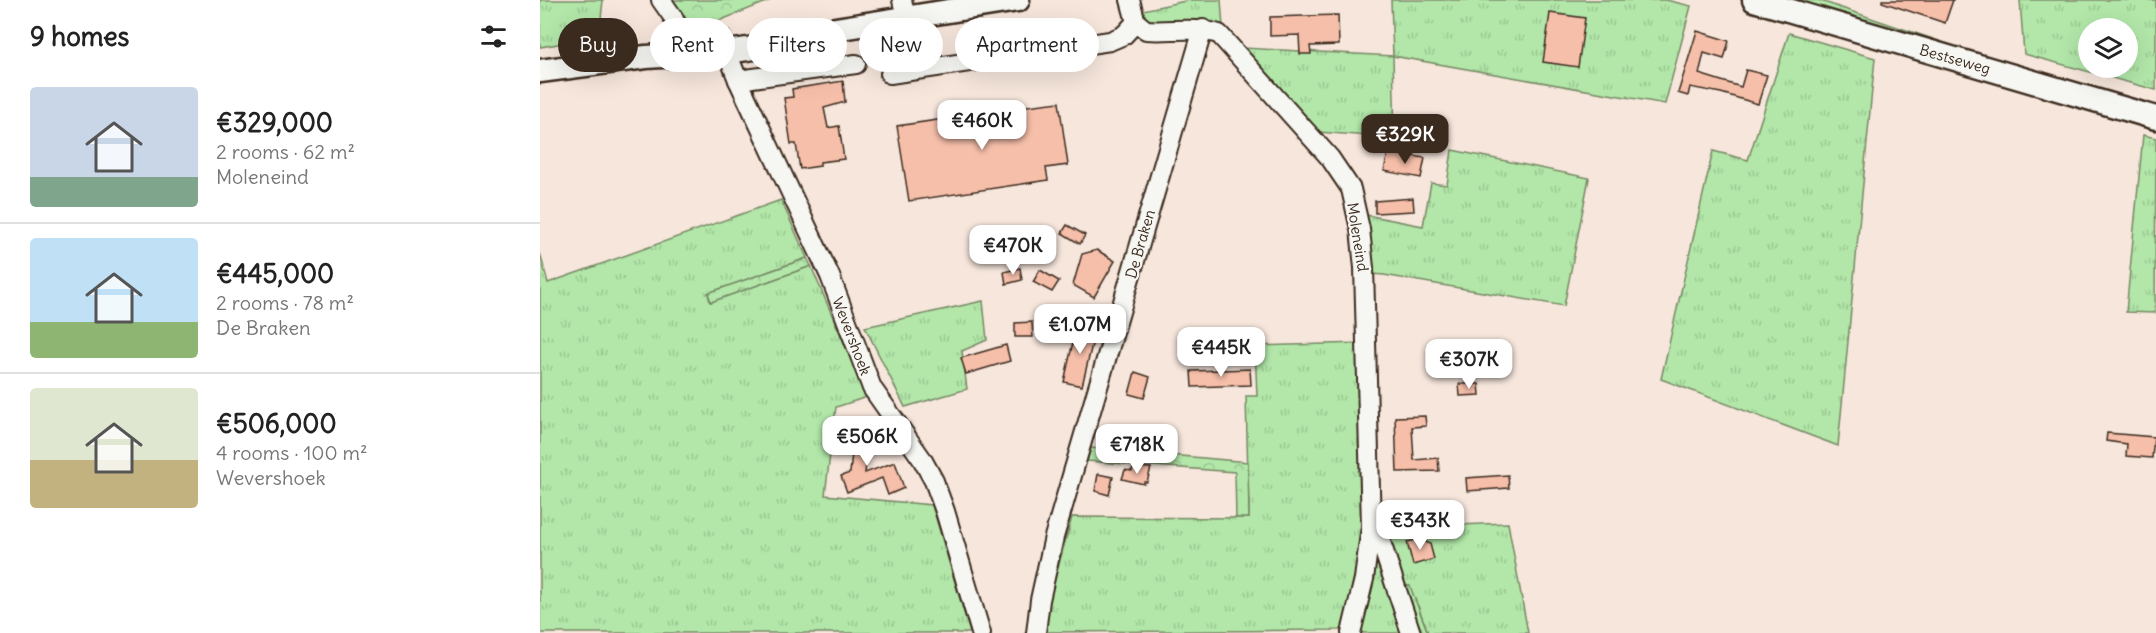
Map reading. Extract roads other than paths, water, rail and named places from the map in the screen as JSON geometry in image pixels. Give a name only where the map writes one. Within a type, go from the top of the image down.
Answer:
[{"type":"main road","points":[[735,45],[761,46],[904,9],[1018,0]]},
{"type":"main road","name":"Bestseweg","points":[[1754,0],[2156,118]]},
{"type":"main road","points":[[540,71],[650,56]]},
{"type":"street","points":[[661,0],[673,18]]},
{"type":"street","points":[[890,74],[1110,41],[1124,35],[1136,22],[1130,0]]},
{"type":"street","name":"Moleneind","points":[[1136,22],[1146,30],[1203,29],[1219,34],[1330,158],[1350,189],[1360,229],[1364,268],[1371,526],[1364,579],[1351,633]]},
{"type":"street","name":"De Braken","points":[[1036,633],[1040,600],[1054,537],[1203,29]]},
{"type":"street","points":[[738,80],[856,64]]},
{"type":"street","name":"Wevershoek","points":[[735,72],[830,276],[872,388],[922,459],[934,481],[981,633]]},
{"type":"street","name":"Moleneind","points":[[1371,526],[1380,539],[1411,633]]}]
